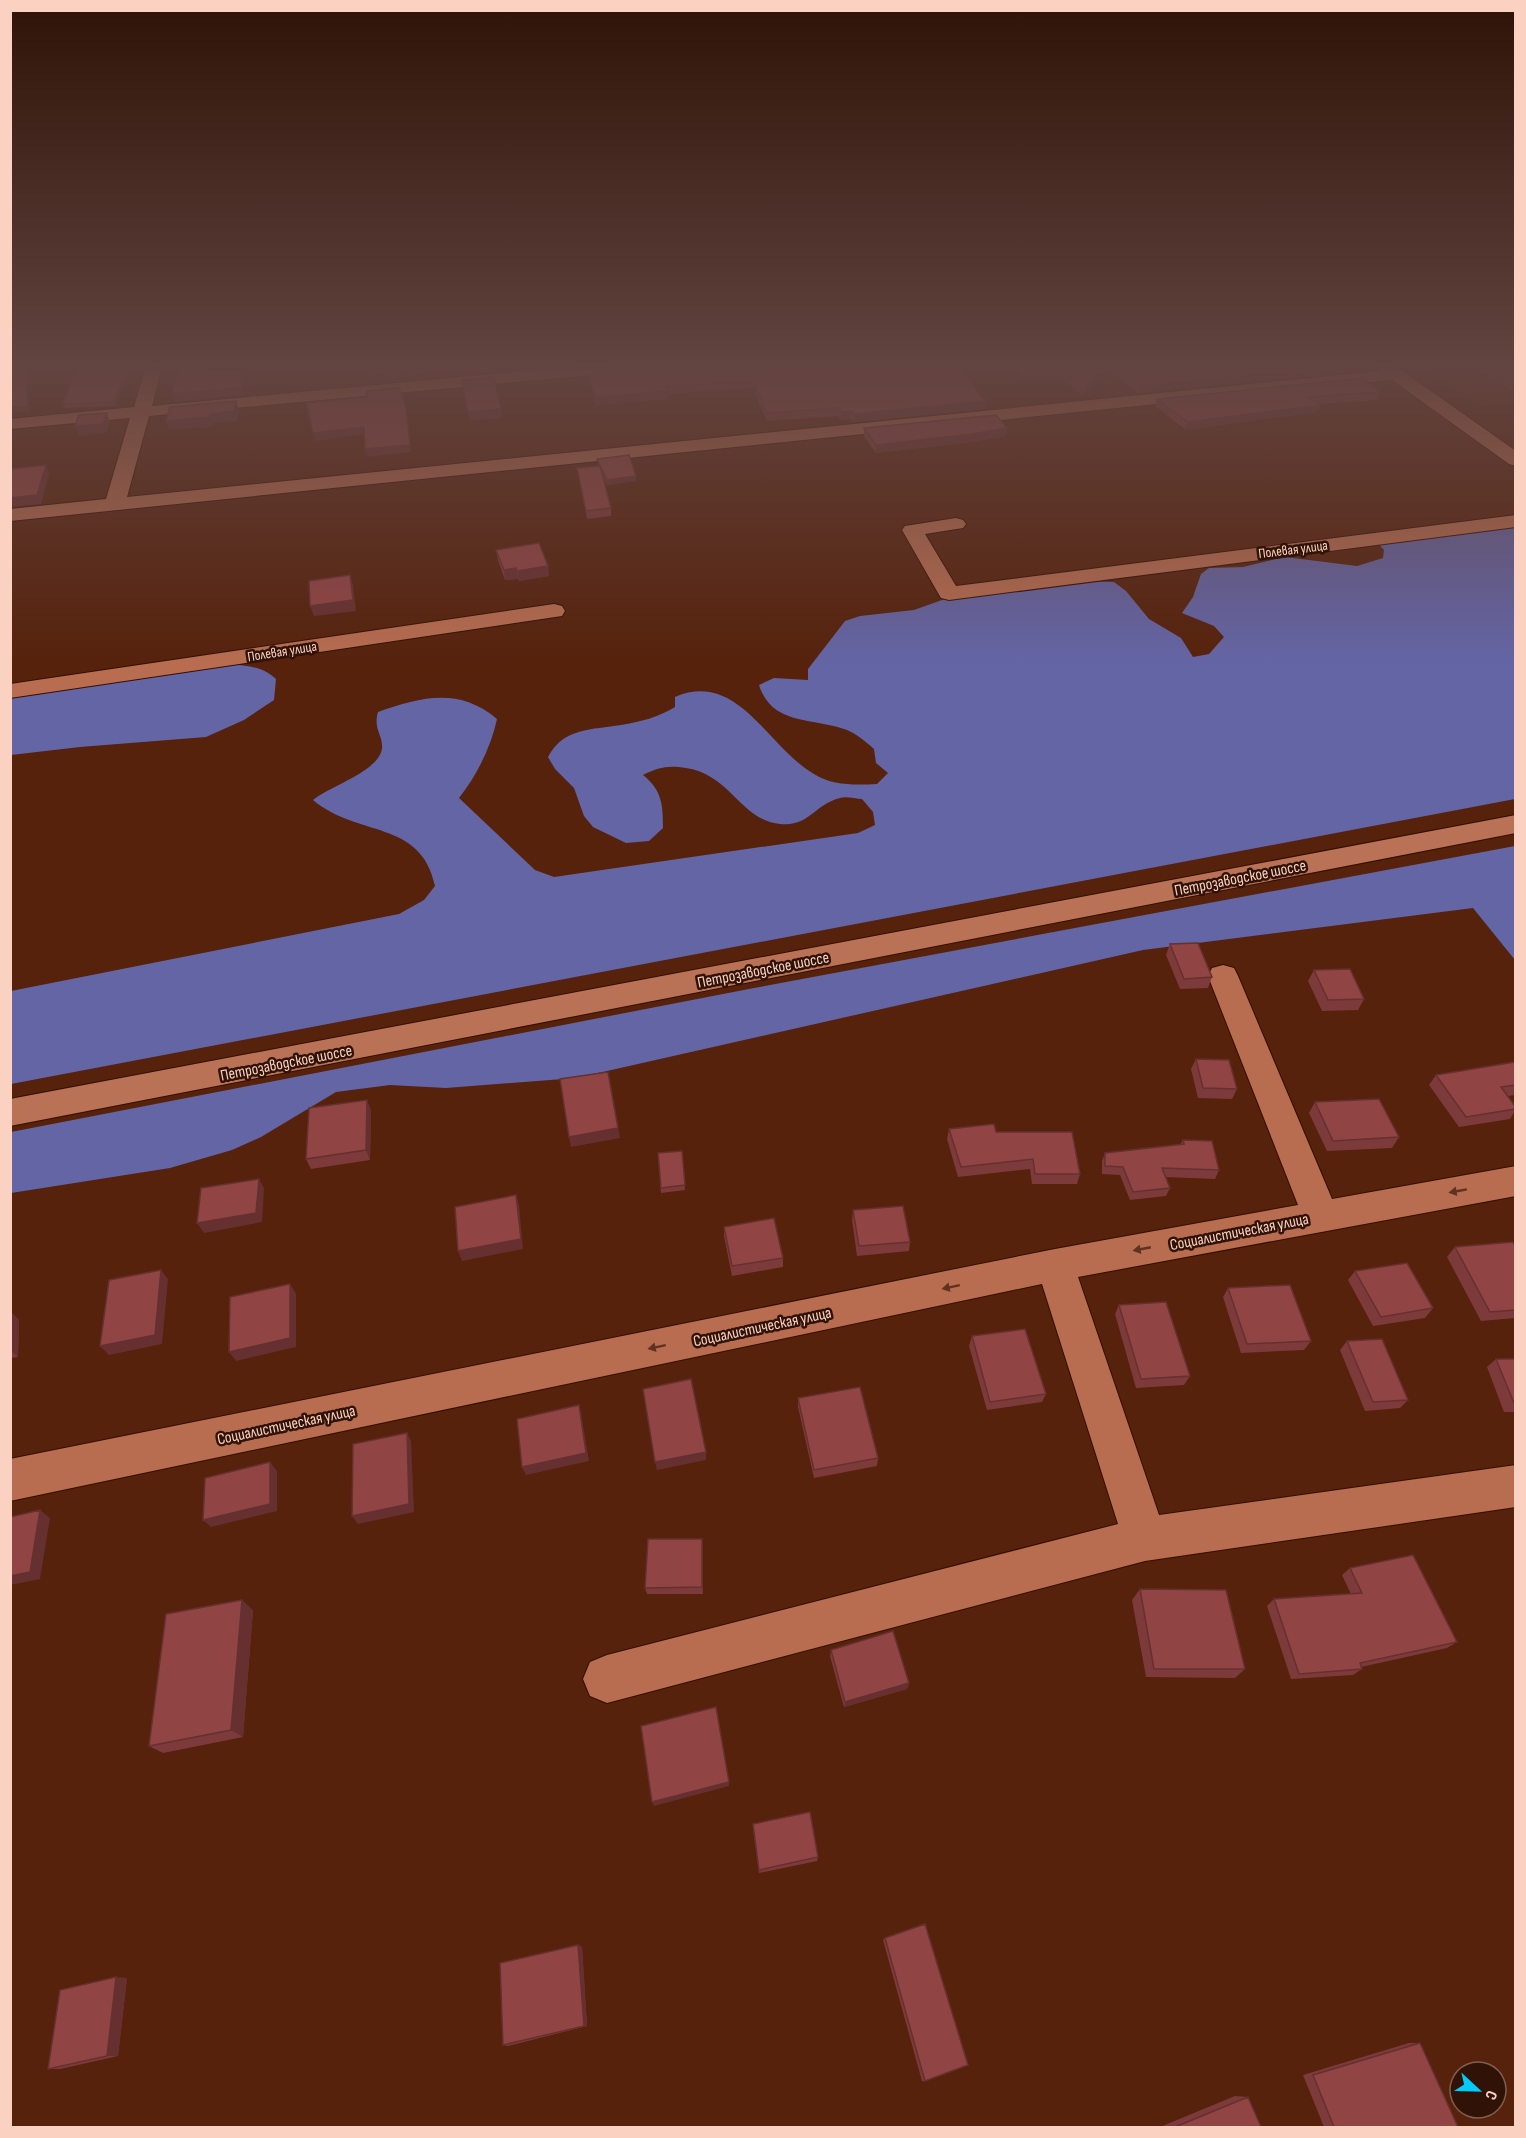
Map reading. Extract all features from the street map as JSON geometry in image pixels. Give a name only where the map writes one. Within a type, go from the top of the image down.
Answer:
[{"type":"main road","name":"Петрозаводское шоссе","points":[[10,1113],[1515,824]]},
{"type":"street","points":[[115,504],[127,463]]},
{"type":"street","points":[[10,515],[503,463]]},
{"type":"street","name":"Полевая улица","points":[[956,525],[912,530],[949,593],[1515,521]]},
{"type":"street","name":"Полевая улица","points":[[10,691],[554,610]]},
{"type":"street","points":[[1223,976],[1320,1215]]},
{"type":"street","name":"Социалистическая улица","points":[[10,1480],[1055,1265],[1515,1181]]},
{"type":"street","points":[[1055,1265],[1145,1539]]},
{"type":"street","points":[[607,1679],[1145,1539],[1515,1486]]},
{"type":"shaded area","points":[[1515,523],[1515,799],[11,1084],[11,991],[399,914],[424,900],[435,886],[428,865],[416,850],[402,839],[349,820],[313,800],[364,771],[379,756],[382,743],[377,728],[378,712],[409,702],[439,698],[468,702],[497,719],[482,760],[472,780],[459,798],[535,870],[554,877],[858,833],[875,825],[873,812],[862,799],[840,798],[831,801],[803,820],[786,824],[774,823],[752,812],[713,778],[686,768],[669,767],[659,768],[643,775],[658,792],[663,812],[663,828],[649,841],[626,843],[593,827],[584,816],[574,788],[555,769],[548,757],[562,740],[570,735],[656,716],[675,707],[675,697],[697,691],[717,694],[734,702],[797,762],[821,778],[844,784],[877,784],[888,773],[876,763],[874,749],[847,730],[795,718],[773,708],[759,685],[774,678],[808,680],[808,669],[845,621],[860,616],[914,610],[945,599],[978,597],[1052,580],[1114,582],[1126,591],[1149,619],[1181,638],[1193,657],[1209,654],[1224,637],[1214,626],[1182,613],[1193,597],[1201,574],[1209,568],[1243,567],[1285,557],[1357,566],[1383,558],[1384,550],[1377,542]]},
{"type":"shaded area","points":[[216,663],[263,670],[276,679],[274,700],[244,720],[206,737],[11,755],[11,695]]},
{"type":"shaded area","points":[[1515,846],[1515,960],[1473,908],[1143,950],[576,1078],[446,1088],[390,1085],[336,1092],[261,1137],[232,1150],[170,1168],[11,1193],[11,1132],[754,988]]},
{"type":"building","points":[[599,463],[632,463],[636,476],[607,480]]},
{"type":"building","points":[[46,465],[37,495],[10,498],[10,469]]},
{"type":"building","points":[[600,466],[611,508],[586,511],[577,468]]},
{"type":"building","points":[[539,543],[548,566],[517,571],[516,568],[504,570],[496,550]]},
{"type":"building","points":[[350,575],[353,600],[310,606],[309,581]]},
{"type":"building","points":[[1198,943],[1212,977],[1184,979],[1170,944]]},
{"type":"building","points":[[1350,969],[1364,999],[1328,1000],[1314,970]]},
{"type":"building","points":[[1196,1059],[1229,1060],[1237,1089],[1203,1088]]},
{"type":"building","points":[[1515,1062],[1515,1085],[1501,1087],[1515,1109],[1466,1117],[1436,1075]]},
{"type":"building","points":[[608,1072],[618,1128],[569,1137],[560,1079]]},
{"type":"building","points":[[1379,1099],[1399,1137],[1333,1141],[1315,1102]]},
{"type":"building","points":[[367,1100],[366,1150],[306,1159],[309,1108]]},
{"type":"building","points":[[994,1124],[996,1132],[1072,1132],[1080,1174],[1035,1174],[1033,1159],[961,1167],[949,1129]]},
{"type":"building","points":[[1183,1140],[1212,1141],[1219,1170],[1162,1168],[1170,1188],[1133,1192],[1123,1167],[1105,1166],[1105,1153],[1184,1144]]},
{"type":"building","points":[[682,1151],[685,1185],[661,1188],[658,1153]]},
{"type":"building","points":[[259,1179],[256,1213],[197,1223],[201,1188]]},
{"type":"building","points":[[516,1195],[521,1239],[458,1251],[455,1207]]},
{"type":"building","points":[[903,1206],[910,1242],[859,1246],[853,1210]]},
{"type":"building","points":[[774,1218],[783,1258],[732,1266],[724,1227]]},
{"type":"building","points":[[1513,1242],[1515,1246],[1515,1310],[1490,1312],[1455,1247]]},
{"type":"building","points":[[1407,1263],[1433,1308],[1381,1317],[1355,1271]]},
{"type":"building","points":[[161,1270],[155,1335],[100,1346],[109,1280]]},
{"type":"building","points":[[290,1284],[290,1338],[229,1352],[230,1297]]},
{"type":"building","points":[[1290,1285],[1311,1341],[1247,1344],[1228,1288]]},
{"type":"building","points":[[1166,1302],[1190,1376],[1141,1379],[1119,1305]]},
{"type":"building","points":[[1025,1329],[1046,1394],[990,1402],[972,1336]]},
{"type":"building","points":[[1382,1339],[1408,1400],[1373,1402],[1347,1341]]},
{"type":"building","points":[[1496,1359],[1515,1359],[1515,1403],[1514,1403]]},
{"type":"building","points":[[691,1379],[706,1452],[655,1462],[643,1389]]},
{"type":"building","points":[[860,1387],[878,1458],[814,1470],[798,1398]]},
{"type":"building","points":[[579,1405],[586,1453],[522,1467],[517,1419]]},
{"type":"building","points":[[407,1433],[409,1504],[352,1516],[353,1444]]},
{"type":"building","points":[[270,1462],[270,1504],[203,1520],[205,1478]]},
{"type":"building","points":[[40,1510],[30,1572],[10,1576],[10,1517]]},
{"type":"building","points":[[648,1539],[702,1539],[702,1587],[645,1588]]},
{"type":"building","points":[[1413,1555],[1457,1642],[1360,1663],[1362,1669],[1299,1674],[1274,1599],[1362,1593],[1350,1568]]},
{"type":"building","points":[[1140,1589],[1226,1590],[1245,1669],[1154,1669]]},
{"type":"building","points":[[242,1600],[231,1730],[149,1746],[166,1614]]},
{"type":"building","points":[[893,1631],[909,1683],[845,1702],[831,1650]]},
{"type":"building","points":[[716,1707],[729,1782],[652,1802],[641,1726]]},
{"type":"building","points":[[810,1812],[818,1857],[759,1870],[753,1824]]},
{"type":"building","points":[[925,1924],[968,2065],[925,2081],[885,1938]]},
{"type":"building","points":[[578,1945],[584,2026],[503,2045],[500,1963]]},
{"type":"building","points":[[116,1977],[107,2056],[48,2069],[60,1990]]},
{"type":"building","points":[[1420,2043],[1448,2105],[1448,2120],[1455,2120],[1458,2127],[1334,2127],[1313,2075]]},
{"type":"building","points":[[1248,2097],[1261,2127],[1175,2127]]}]
